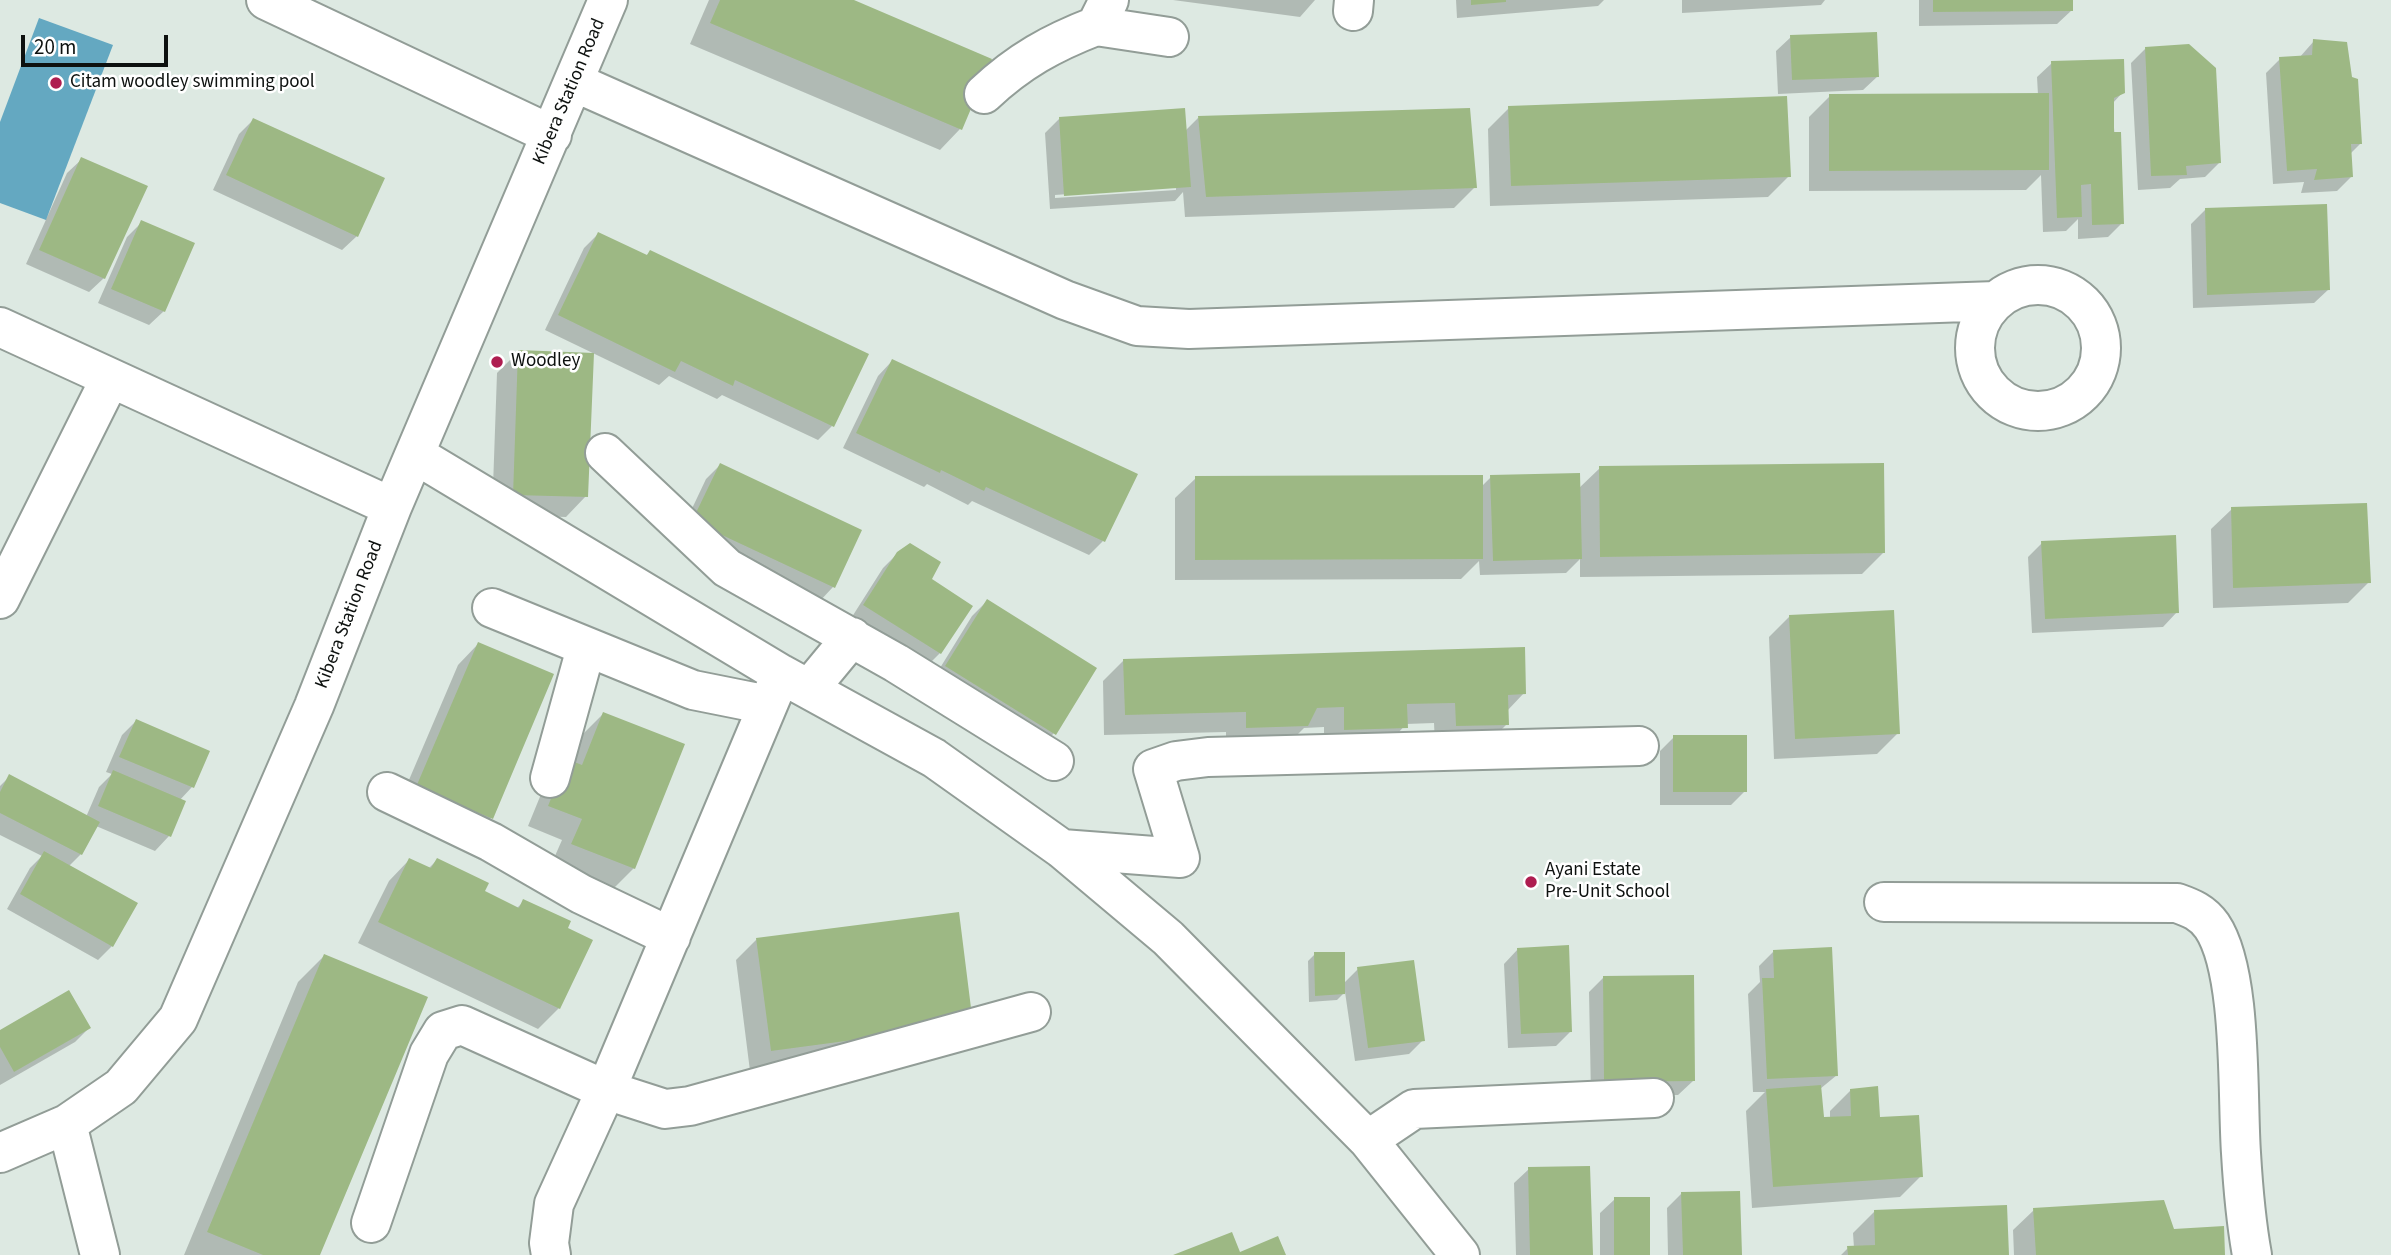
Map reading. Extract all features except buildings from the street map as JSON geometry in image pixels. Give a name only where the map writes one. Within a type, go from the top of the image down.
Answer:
[{"type":"street","points":[[266,0],[552,135]]},
{"type":"street","name":"Kibera Station Road","points":[[0,1153],[67,1124],[121,1087],[178,1019],[314,706],[392,507],[608,0]]},
{"type":"street","points":[[984,94],[1014,65],[1068,37],[1103,13],[1169,37]]},
{"type":"street","points":[[574,82],[1065,300],[1137,326],[1203,328],[1996,301]]},
{"type":"street","points":[[0,327],[110,380],[392,507]]},
{"type":"street","points":[[0,599],[110,380]]},
{"type":"street","points":[[605,453],[727,568],[852,637],[1054,761]]},
{"type":"street","points":[[416,455],[786,689],[934,758],[1062,849],[1168,938],[1368,1140],[1460,1255]]},
{"type":"street","points":[[492,608],[693,690],[786,689]]},
{"type":"street","points":[[551,1255],[549,1243],[554,1204],[671,937],[786,689],[852,637]]},
{"type":"street","points":[[550,778],[586,648]]},
{"type":"street","points":[[1062,849],[1180,858],[1153,769],[1176,761],[1208,757],[1639,746]]},
{"type":"street","points":[[387,792],[491,842],[592,900],[671,937]]},
{"type":"street","points":[[1884,902],[2177,903],[2200,912],[2212,926],[2224,952],[2236,1028],[2241,1154],[2252,1255]]},
{"type":"street","points":[[371,1223],[429,1054],[443,1031],[463,1025],[606,1090],[664,1109],[690,1106],[1031,1012]]},
{"type":"street","points":[[1368,1140],[1414,1109],[1654,1098]]},
{"type":"street","points":[[67,1124],[100,1255]]},
{"type":"water","name":"Citam woodley swimming pool","points":[[39,18],[113,45],[46,220],[0,203],[0,122]]},
{"type":"place","name":"Citam woodley swimming pool","points":[[56,83]]},
{"type":"place","name":"Woodley","points":[[497,362]]},
{"type":"place","name":"Ayani Estate Pre-Unit School","points":[[1531,882]]}]
